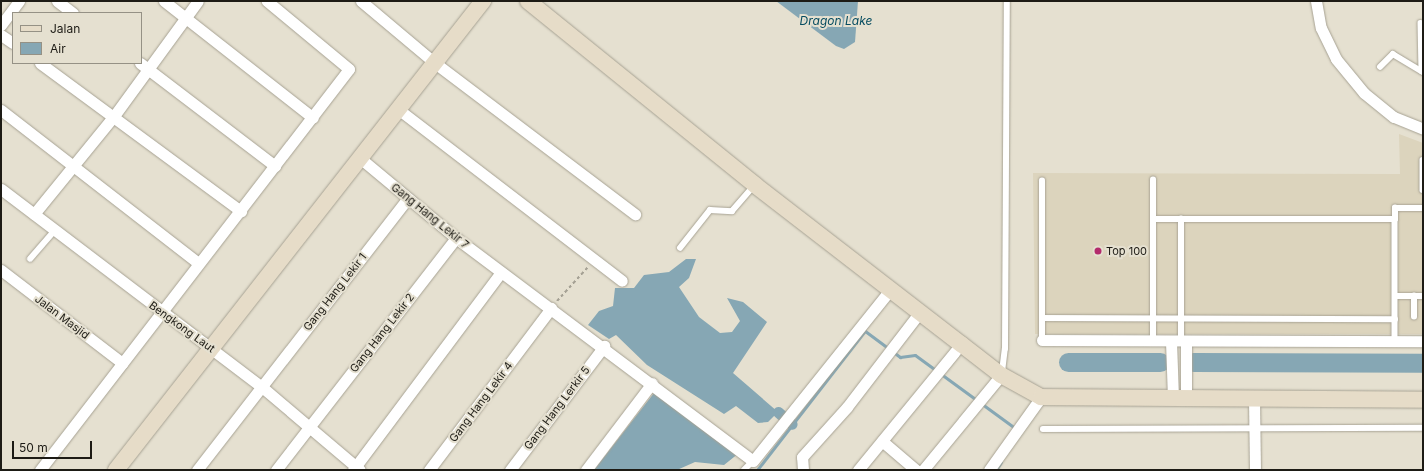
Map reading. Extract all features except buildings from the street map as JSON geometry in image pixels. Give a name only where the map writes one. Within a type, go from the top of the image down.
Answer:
[{"type":"main road","points":[[116,470],[213,348],[483,1]]},
{"type":"main road","points":[[528,1],[755,185],[1001,375],[1042,397],[1423,400]]},
{"type":"street","points":[[1,25],[19,1]]},
{"type":"street","points":[[57,1],[72,12]]},
{"type":"street","points":[[164,1],[313,118]]},
{"type":"street","points":[[34,214],[114,116],[143,65],[185,18],[198,1]]},
{"type":"street","points":[[40,470],[198,263],[242,211],[313,118],[348,67],[267,1]]},
{"type":"street","points":[[361,1],[435,63],[635,214]]},
{"type":"street","points":[[1316,1],[1321,28],[1336,59],[1364,94],[1394,117],[1423,129]]},
{"type":"street","points":[[1,34],[12,42]]},
{"type":"street","points":[[41,64],[242,211]]},
{"type":"street","points":[[143,65],[275,166]]},
{"type":"street","points":[[398,109],[622,281]]},
{"type":"street","points":[[1,110],[75,165],[198,263]]},
{"type":"street","name":"Gang Hang Lekir 7","points":[[360,158],[456,238],[652,382],[753,461]]},
{"type":"street","name":"Bengkong Laut","points":[[1,189],[160,312],[213,348],[262,387],[356,469]]},
{"type":"street","name":"Gang Hang Lekir 1","points":[[197,470],[408,198]]},
{"type":"street","name":"Gang Hang Lekir 2","points":[[276,470],[456,238]]},
{"type":"street","name":"Jalan Masjid","points":[[1,270],[122,363]]},
{"type":"street","points":[[356,469],[501,272]]},
{"type":"street","points":[[753,461],[891,289]]},
{"type":"street","name":"Gang Hang Lekir 4","points":[[430,470],[551,308]]},
{"type":"street","points":[[803,470],[802,457],[889,354],[920,312]]},
{"type":"street","points":[[1042,340],[1423,340]]},
{"type":"street","points":[[1179,340],[1179,398]]},
{"type":"street","points":[[861,469],[943,364],[961,344]]},
{"type":"street","name":"Gang Hang Lerkir 5","points":[[510,470],[604,346]]},
{"type":"street","points":[[923,470],[974,405],[1001,375]]},
{"type":"street","points":[[586,470],[652,382]]},
{"type":"street","points":[[990,470],[1017,430],[1042,397]]},
{"type":"street","points":[[1254,399],[1255,470]]},
{"type":"street","points":[[882,441],[916,470]]},
{"type":"lane","points":[[1001,375],[1005,349],[1007,1]]},
{"type":"lane","points":[[1421,23],[1422,71]]},
{"type":"lane","points":[[1380,67],[1394,54],[1422,71]]},
{"type":"lane","points":[[1423,160],[1423,190]]},
{"type":"lane","points":[[1153,180],[1153,340]]},
{"type":"lane","points":[[1042,181],[1042,340]]},
{"type":"lane","points":[[680,248],[710,210],[732,211],[755,185]]},
{"type":"lane","points":[[1395,340],[1395,208],[1423,208]]},
{"type":"lane","points":[[1153,219],[1395,219]]},
{"type":"lane","points":[[1179,340],[1181,219]]},
{"type":"lane","points":[[30,259],[55,230]]},
{"type":"lane","points":[[1395,296],[1423,296]]},
{"type":"lane","points":[[1414,296],[1414,318]]},
{"type":"lane","points":[[1042,318],[1395,319]]},
{"type":"lane","points":[[1043,429],[1423,428]]},
{"type":"lane","points":[[744,470],[753,461]]},
{"type":"path","points":[[551,308],[594,261]]},
{"type":"shaded area","points":[[1399,134],[1423,143],[1423,334],[1035,334],[1033,173],[1400,174]]},
{"type":"water","name":"Dragon Lake","points":[[776,1],[858,1],[855,42],[844,49],[836,46]]},
{"type":"water","points":[[686,259],[696,259],[689,278],[679,287],[699,317],[720,333],[732,332],[740,321],[727,298],[743,302],[767,322],[733,373],[778,412],[768,422],[758,423],[736,406],[724,414],[647,365],[616,335],[609,339],[588,325],[599,311],[613,306],[615,288],[634,288],[644,275],[669,272]]},
{"type":"water","points":[[654,393],[739,453],[724,465],[695,462],[677,470],[594,470]]},
{"type":"waterway","points":[[757,470],[865,331],[900,357],[915,355],[1016,429]]},
{"type":"waterway","points":[[1068,362],[1160,362]]},
{"type":"waterway","points":[[1193,362],[1423,363]]},
{"type":"waterway","points":[[778,412],[792,424]]},
{"type":"waterway","points":[[996,470],[1001,462]]},
{"type":"place","name":"Top 100","points":[[1098,251]]}]
